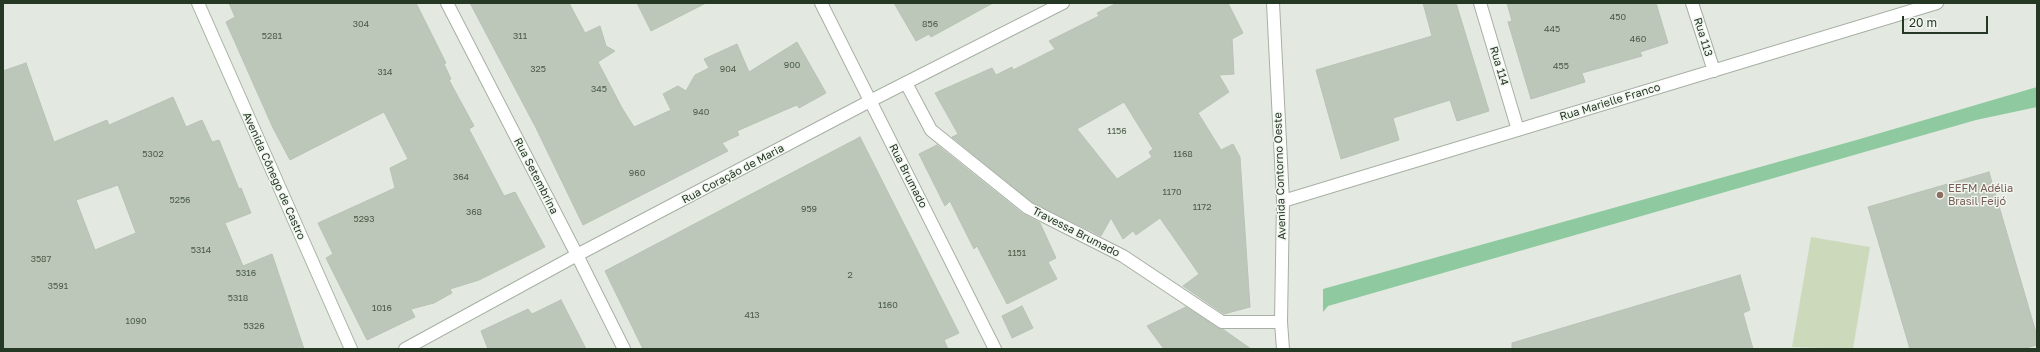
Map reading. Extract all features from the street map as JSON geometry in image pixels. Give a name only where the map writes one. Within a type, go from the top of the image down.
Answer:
[{"type":"street","name":"Avenida Cônego de Castro","points":[[198,3],[350,349]]},
{"type":"street","name":"Rua Setembrina","points":[[447,3],[624,349]]},
{"type":"street","name":"Rua Brumado","points":[[821,3],[995,349]]},
{"type":"street","name":"Rua Coração de Maria","points":[[405,349],[577,255],[870,101],[1063,3]]},
{"type":"street","name":"Avenida Contorno Oeste","points":[[1273,3],[1283,202],[1283,349]]},
{"type":"street","name":"Rua 114","points":[[1480,3],[1518,130]]},
{"type":"street","name":"Rua 113","points":[[1692,3],[1714,71]]},
{"type":"street","name":"Rua Marielle Franco","points":[[1283,202],[1714,71],[1898,9],[1937,3]]},
{"type":"street","name":"Travessa Brumado","points":[[906,83],[931,130],[1028,208],[1123,256],[1222,322],[1282,322]]},
{"type":"shaded area","points":[[2037,87],[2037,107],[1976,120],[1422,279],[1328,306],[1323,312],[1323,289],[1853,141]]},
{"type":"shaded area","points":[[1811,237],[1870,247],[1853,349],[1792,347]]},
{"type":"building","points":[[229,3],[416,3],[446,63],[444,64],[451,79],[449,80],[474,126],[469,129],[504,196],[515,192],[545,247],[479,280],[450,289],[452,293],[434,303],[411,309],[415,317],[367,340],[326,258],[333,254],[318,223],[395,188],[390,168],[408,159],[384,112],[290,160],[273,128],[226,22],[235,17]]},
{"type":"building","points":[[470,3],[569,3],[585,33],[600,26],[606,46],[615,51],[598,62],[622,108],[634,127],[671,110],[663,94],[678,86],[686,91],[695,75],[709,68],[704,59],[737,44],[749,72],[797,42],[826,93],[799,108],[797,105],[737,131],[739,135],[722,143],[728,151],[583,225],[536,128]]},
{"type":"building","points":[[637,3],[706,3],[651,31]]},
{"type":"building","points":[[894,3],[993,3],[931,37],[929,34],[916,41]]},
{"type":"building","points":[[1117,3],[1228,3],[1243,33],[1232,39],[1234,74],[1219,75],[1229,92],[1198,113],[1221,150],[1233,144],[1240,157],[1250,307],[1224,314],[1183,286],[1199,274],[1160,218],[1136,235],[1133,231],[1123,239],[1111,218],[1101,236],[1032,202],[952,137],[958,134],[935,93],[992,68],[996,75],[1012,67],[1013,70],[1055,49],[1049,41],[1099,16],[1097,13]],"holes":[[[1124,102],[1153,149],[1149,152],[1152,157],[1117,179],[1077,129]]]},
{"type":"building","points":[[1423,3],[1456,3],[1489,111],[1457,121],[1450,100],[1393,118],[1399,140],[1341,159],[1316,70],[1432,36]]},
{"type":"building","points":[[1507,3],[1656,3],[1668,43],[1640,52],[1642,56],[1582,73],[1585,82],[1531,99],[1508,22],[1512,21]]},
{"type":"building","points":[[26,63],[54,142],[107,120],[109,125],[173,97],[186,127],[202,120],[212,142],[219,140],[239,189],[241,188],[251,213],[225,223],[243,266],[272,254],[304,349],[3,349],[3,71]],"holes":[[[118,185],[136,233],[95,250],[76,200]]]},
{"type":"building","points":[[860,137],[959,333],[944,340],[948,349],[643,349],[605,271]]},
{"type":"building","points":[[937,145],[1023,214],[1040,223],[1056,258],[1048,262],[1057,279],[1007,304],[977,246],[974,249],[950,201],[945,206],[919,154]]},
{"type":"building","points":[[1989,172],[2037,336],[2037,345],[2022,349],[1910,349],[1868,207]]},
{"type":"building","points":[[1740,275],[1750,310],[1743,313],[1753,349],[1512,349],[1512,343]]},
{"type":"building","points":[[561,300],[586,349],[488,349],[481,331],[528,309],[532,314]]},
{"type":"building","points":[[1022,306],[1033,328],[1012,338],[1002,316]]},
{"type":"building","points":[[1186,307],[1218,328],[1224,330],[1251,349],[1164,349],[1147,326]]},
{"type":"place","name":"EEFM Adélia Brasil Feijó","points":[[1940,195]]}]
